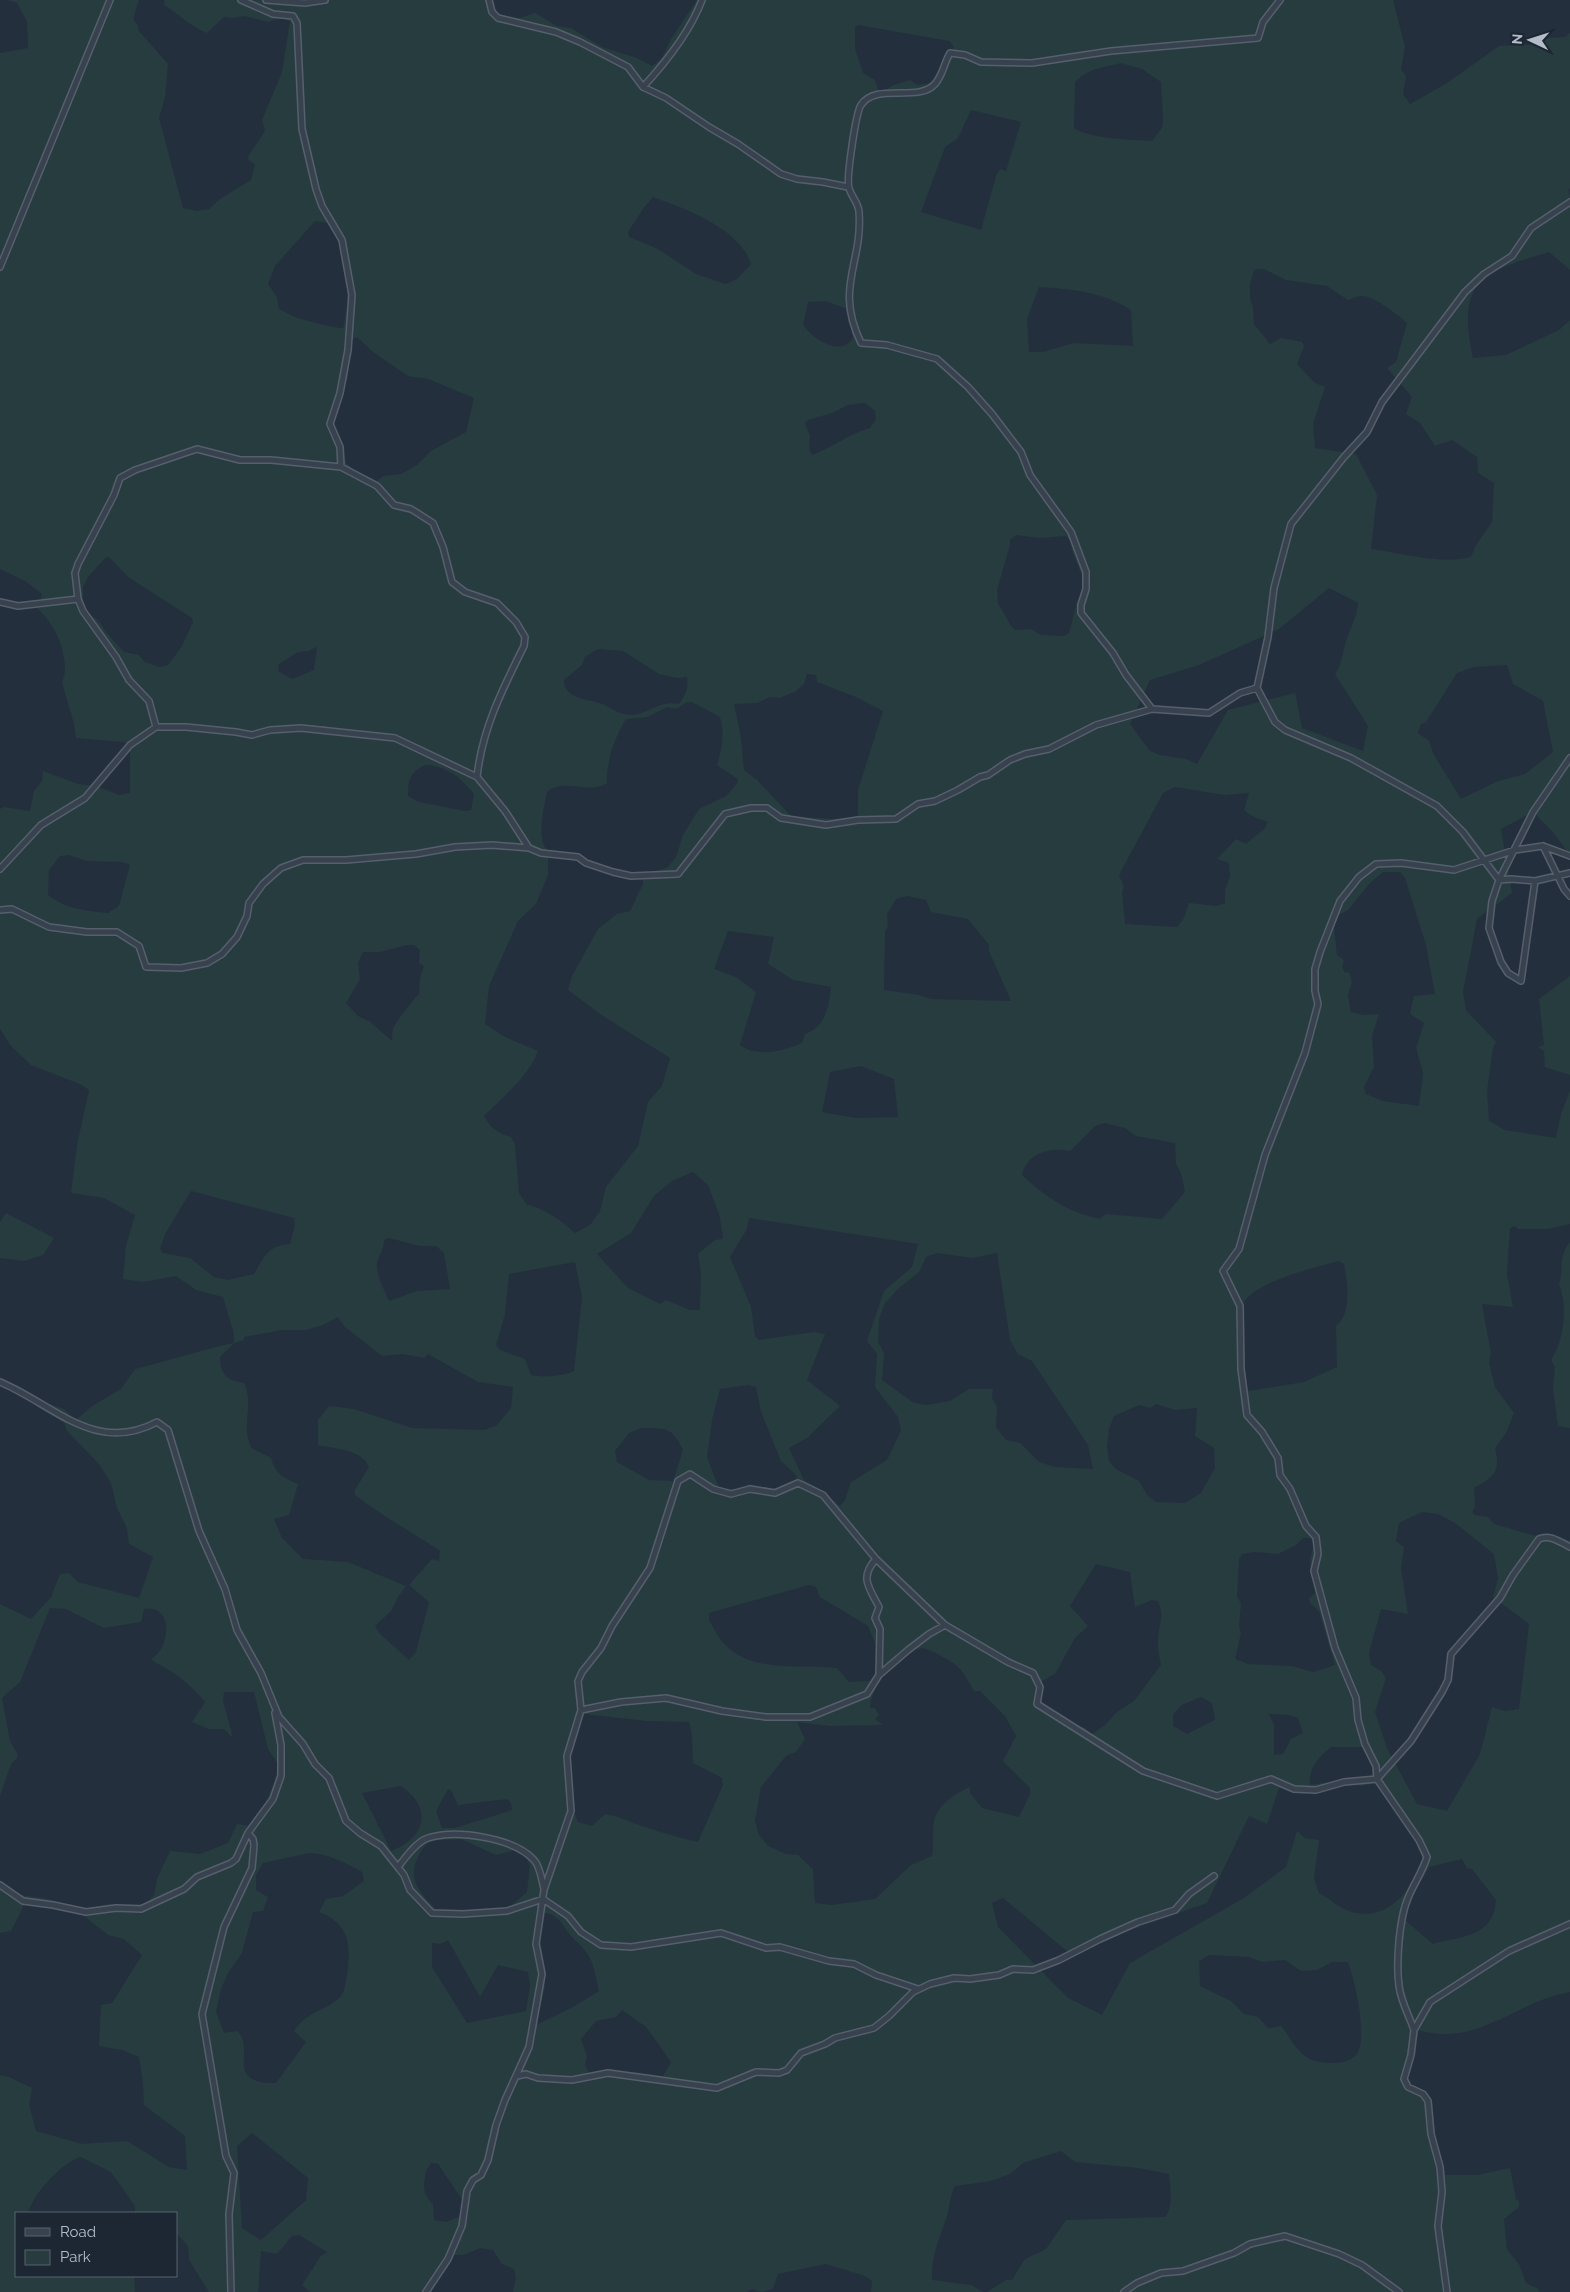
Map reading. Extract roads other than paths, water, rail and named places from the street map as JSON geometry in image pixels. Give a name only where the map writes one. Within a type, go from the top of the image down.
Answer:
[{"type":"street","points":[[0,267],[110,0]]},
{"type":"street","points":[[242,0],[273,14],[293,16],[297,24],[302,128],[316,189],[322,206],[342,240],[352,295],[348,350],[340,393],[330,424],[340,447],[341,467]]},
{"type":"street","points":[[266,0],[305,3],[325,0]]},
{"type":"street","points":[[488,0],[492,12],[498,18],[556,32],[628,67],[643,87],[666,98],[781,174],[798,179],[848,187]]},
{"type":"street","points":[[643,87],[665,63],[698,11],[702,0]]},
{"type":"street","points":[[1152,710],[1126,675],[1113,653],[1081,613],[1081,605],[1086,589],[1086,572],[1070,532],[1030,475],[1020,452],[992,414],[944,363],[887,345],[861,343],[854,327],[848,302],[850,276],[858,235],[859,210],[848,187],[848,162],[861,104],[871,96],[920,92],[934,86],[950,54],[965,55],[981,62],[1032,63],[1111,51],[1258,38],[1263,22],[1280,0]]},
{"type":"street","points":[[1499,880],[1463,832],[1437,806],[1351,758],[1285,730],[1275,722],[1258,688],[1268,637],[1274,588],[1291,524],[1344,457],[1367,432],[1382,402],[1465,292],[1484,274],[1512,256],[1531,228],[1570,202]]},
{"type":"street","points":[[156,727],[149,701],[129,680],[116,657],[83,611],[78,599],[76,573],[78,564],[123,475],[197,449],[240,460],[270,460],[341,467],[377,486],[394,505],[411,509],[433,523],[443,547],[452,582],[464,592],[497,604],[516,622],[525,637],[524,646],[496,700],[483,742],[477,777]]},
{"type":"street","points":[[0,602],[18,606],[78,599]]},
{"type":"street","points":[[0,910],[12,909],[50,927],[87,932],[117,932],[139,946],[146,967],[181,968],[207,963],[222,954],[237,938],[248,916],[249,903],[263,884],[280,868],[303,860],[346,860],[416,854],[456,847],[492,845],[529,848],[541,853],[578,858],[612,872],[631,876],[678,874],[725,814],[750,808],[767,808],[781,818],[826,825],[858,820],[896,819],[918,804],[935,801],[988,775],[1010,760],[1025,754],[1050,749],[1096,725],[1152,710],[1209,713],[1240,693],[1258,688]]},
{"type":"street","points":[[0,868],[41,825],[86,798],[130,745],[156,727],[216,730],[252,735],[270,730],[301,728],[395,738],[477,777],[505,811],[529,848]]},
{"type":"street","points":[[1535,881],[1521,981],[1508,973],[1501,962],[1489,928],[1492,901],[1499,880],[1533,812],[1570,758]]},
{"type":"street","points":[[1543,846],[1570,896]]},
{"type":"street","points":[[1414,2030],[1399,1986],[1401,1934],[1407,1899],[1421,1876],[1427,1857],[1419,1840],[1377,1779],[1376,1766],[1365,1744],[1358,1720],[1356,1698],[1325,1618],[1314,1571],[1318,1554],[1316,1537],[1306,1526],[1290,1489],[1280,1475],[1278,1458],[1262,1432],[1247,1415],[1242,1369],[1240,1306],[1223,1271],[1239,1249],[1265,1155],[1305,1053],[1318,1004],[1315,991],[1315,969],[1340,901],[1359,877],[1376,864],[1401,863],[1454,870],[1515,850],[1543,846],[1570,856]]},
{"type":"street","points":[[1499,880],[1511,878],[1535,881],[1570,873]]},
{"type":"street","points":[[0,1382],[17,1389],[77,1425],[100,1431],[124,1432],[142,1430],[157,1422],[168,1430],[199,1531],[225,1589],[238,1630],[261,1673],[279,1717],[299,1740],[315,1764],[329,1778],[346,1821],[380,1846],[404,1875],[410,1890],[432,1913],[463,1914],[508,1911],[542,1899]]},
{"type":"street","points":[[426,2292],[448,2259],[462,2226],[467,2191],[473,2180],[481,2175],[488,2160],[496,2125],[505,2100],[529,2048],[542,1974],[536,1944],[542,1899],[572,1811],[567,1756],[581,1710],[578,1681],[582,1672],[601,1648],[612,1626],[650,1568],[678,1481],[690,1474],[714,1488],[731,1494],[750,1489],[775,1493],[798,1484],[823,1495],[876,1559],[945,1625],[1008,1662],[1033,1673],[1040,1687],[1037,1704],[1143,1772],[1217,1796],[1270,1779],[1294,1789],[1316,1790],[1344,1782],[1377,1779],[1411,1741],[1442,1692],[1448,1680],[1451,1654],[1500,1598],[1513,1575],[1539,1539],[1545,1536],[1570,1547]]},
{"type":"street","points":[[876,1559],[867,1568],[866,1580],[879,1607],[875,1618],[880,1629],[879,1675]]},
{"type":"street","points":[[581,1710],[621,1702],[666,1698],[722,1711],[766,1717],[810,1718],[867,1694],[879,1675],[929,1634],[945,1625]]},
{"type":"street","points":[[0,1885],[23,1901],[86,1912],[116,1908],[141,1909],[184,1889],[197,1877],[231,1863],[236,1859],[248,1833],[273,1799],[281,1776],[281,1745],[274,1706]]},
{"type":"street","points":[[231,2292],[229,2214],[234,2173],[226,2156],[202,2014],[224,1927],[252,1868],[254,1845],[253,1839],[248,1833]]},
{"type":"street","points":[[398,1867],[427,1838],[456,1834],[485,1838],[515,1846],[535,1861],[544,1890]]},
{"type":"street","points":[[517,2076],[526,2074],[538,2078],[572,2080],[608,2073],[717,2088],[756,2072],[779,2074],[787,2070],[801,2052],[825,2044],[835,2038],[874,2028],[918,1989],[954,1978],[970,1979],[999,1975],[1013,1969],[1033,1970],[1041,1967],[1138,1922],[1175,1910],[1188,1894],[1214,1876]]},
{"type":"street","points":[[542,1899],[562,1912],[581,1932],[601,1945],[631,1947],[721,1933],[766,1948],[780,1947],[829,1961],[854,1964],[876,1975],[918,1989]]},
{"type":"street","points":[[1447,2292],[1438,2226],[1442,2192],[1440,2167],[1430,2134],[1428,2101],[1423,2094],[1408,2087],[1404,2080],[1411,2055],[1414,2030],[1430,2002],[1509,1951],[1570,1924]]},
{"type":"street","points":[[1124,2292],[1137,2283],[1161,2272],[1183,2271],[1234,2253],[1250,2244],[1285,2236],[1340,2254],[1362,2265],[1400,2292]]}]
